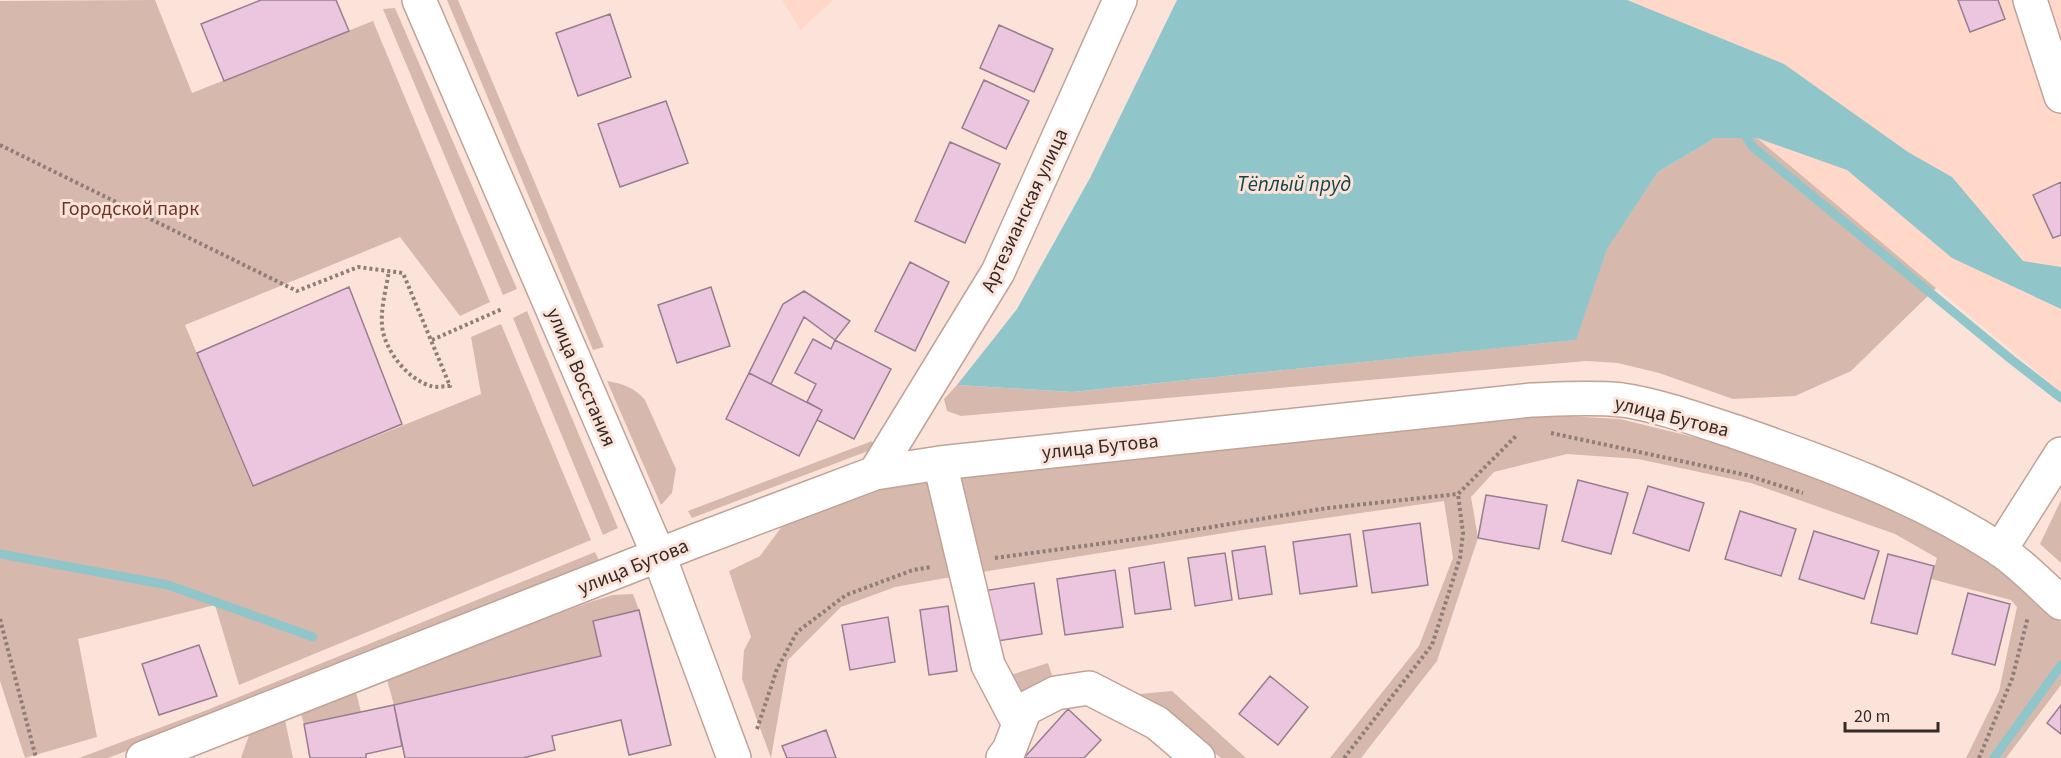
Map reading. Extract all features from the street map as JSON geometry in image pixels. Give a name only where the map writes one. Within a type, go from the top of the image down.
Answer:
[{"type":"street","name":"улица Восстания","points":[[419,0],[659,556],[734,758]]},
{"type":"street","name":"Артезианская улица","points":[[875,473],[998,272],[1120,0]]},
{"type":"street","points":[[2030,0],[2061,96]]},
{"type":"street","name":"улица Бутова","points":[[143,758],[214,746],[659,556],[875,473],[940,463],[1531,400],[1576,398],[1623,400],[1690,417],[1868,481],[1935,513],[2000,550],[2046,604]]},
{"type":"street","points":[[2000,550],[2061,454]]},
{"type":"street","points":[[940,463],[988,665],[1019,724]]},
{"type":"street","points":[[1003,758],[1009,750],[1025,709],[1056,693],[1089,688],[1156,723],[1198,758]]},
{"type":"path","points":[[0,145],[297,291],[358,267],[389,271],[403,273],[450,386],[432,387],[417,379],[395,360],[383,333],[383,314],[389,271]]},
{"type":"path","points":[[432,340],[502,309]]},
{"type":"path","points":[[756,731],[777,669],[797,632],[846,595],[913,570],[1150,537],[1328,508],[1458,494],[1525,427]]},
{"type":"path","points":[[1547,432],[1746,475],[1810,495]]},
{"type":"path","points":[[1344,758],[1432,645],[1460,558],[1463,533],[1458,494]]},
{"type":"path","points":[[1979,758],[2046,604]]},
{"type":"path","points":[[0,620],[36,758]]},
{"type":"shaded area","points":[[782,0],[834,0],[800,30]]},
{"type":"shaded area","points":[[1509,0],[2061,0],[2061,392],[1757,138]]},
{"type":"green space","name":"Городской парк","points":[[155,0],[192,93],[373,21],[490,302],[460,316],[400,237],[185,325],[252,486],[481,394],[471,337],[501,324],[591,540],[239,685],[215,605],[78,639],[97,737],[25,758],[0,681],[0,1]]},
{"type":"green space","points":[[447,0],[458,0],[604,347],[593,350]]},
{"type":"green space","points":[[395,8],[517,289],[503,295],[383,9]]},
{"type":"green space","points":[[1715,138],[1757,138],[1936,288],[1851,371],[1795,396],[1733,399],[1659,373],[1618,363],[1586,361],[961,416],[947,411],[944,399],[957,385],[1072,392],[1575,340],[1607,248],[1658,172]]},
{"type":"green space","points":[[527,311],[618,528],[603,535],[513,318]]},
{"type":"green space","points":[[607,381],[628,387],[645,400],[676,469],[672,493],[661,505]]},
{"type":"green space","points":[[1529,414],[1620,419],[1730,446],[1881,501],[1948,534],[2000,567],[2061,622],[2061,685],[2006,758],[1966,758],[1999,691],[2017,607],[2011,600],[1931,579],[1937,558],[1895,534],[1751,483],[1638,459],[1567,454],[1494,472],[1471,497],[1478,538],[1437,661],[1361,758],[1330,758],[1419,646],[1453,558],[1444,501],[1243,530],[982,572],[995,664],[1014,674],[1048,663],[1055,684],[1026,694],[983,688],[957,576],[895,587],[841,607],[788,660],[771,758],[742,679],[744,650],[751,637],[729,571],[760,556],[783,525],[876,490],[942,479]]},
{"type":"green space","points":[[872,441],[876,448],[692,518],[688,511]]},
{"type":"green space","points":[[2061,500],[2061,563],[2040,544]]},
{"type":"green space","points":[[595,552],[600,562],[208,720],[108,758],[79,758],[207,710]]},
{"type":"green space","points":[[633,594],[639,610],[593,621],[601,656],[394,705],[386,676],[593,601],[613,595]]},
{"type":"green space","points":[[355,688],[361,712],[304,724],[300,711]]},
{"type":"green space","points":[[1172,691],[1246,758],[1221,758],[1162,709],[1129,695]]},
{"type":"green space","points":[[285,720],[293,758],[241,758],[249,735]]},
{"type":"water","name":"Тёплый пруд","points":[[1177,0],[1627,0],[1784,64],[1908,152],[1952,177],[2023,261],[2061,267],[2061,309],[1952,258],[1847,170],[1757,138],[1715,138],[1658,172],[1607,249],[1576,340],[1072,392],[957,385],[1017,309],[1090,178]]},
{"type":"building","points":[[261,0],[336,0],[349,31],[224,81],[201,24]]},
{"type":"building","points":[[1958,0],[1998,0],[2005,19],[1970,32]]},
{"type":"building","points":[[610,14],[631,77],[578,96],[556,33]]},
{"type":"building","points":[[999,25],[1053,49],[1034,92],[980,68]]},
{"type":"building","points":[[984,80],[1029,101],[1006,149],[962,128]]},
{"type":"building","points":[[666,101],[688,163],[620,187],[598,124]]},
{"type":"building","points":[[950,142],[1000,164],[965,243],[915,221]]},
{"type":"building","points":[[2061,182],[2061,235],[2053,238],[2033,195]]},
{"type":"building","points":[[910,262],[949,282],[915,351],[875,331]]},
{"type":"building","points":[[349,287],[402,424],[253,486],[197,353]]},
{"type":"building","points":[[711,287],[730,346],[677,363],[658,305]]},
{"type":"building","points":[[804,291],[850,321],[835,340],[804,317],[771,384],[749,373],[783,304]]},
{"type":"building","points":[[813,339],[831,349],[835,340],[891,369],[854,439],[817,420],[822,410],[807,402],[816,384],[795,373]]},
{"type":"building","points":[[749,373],[822,410],[799,456],[726,419]]},
{"type":"building","points":[[1578,480],[1628,493],[1611,554],[1562,541]]},
{"type":"building","points":[[1648,486],[1704,503],[1689,551],[1633,533]]},
{"type":"building","points":[[1486,495],[1547,505],[1539,549],[1478,538]]},
{"type":"building","points":[[1740,511],[1796,529],[1781,576],[1725,559]]},
{"type":"building","points":[[1420,523],[1428,585],[1372,593],[1363,531]]},
{"type":"building","points":[[1814,531],[1879,551],[1864,599],[1799,579]]},
{"type":"building","points":[[1350,534],[1357,586],[1300,594],[1293,542]]},
{"type":"building","points":[[1265,546],[1272,594],[1239,599],[1232,551]]},
{"type":"building","points":[[1225,553],[1232,600],[1195,606],[1188,558]]},
{"type":"building","points":[[1888,554],[1934,566],[1917,634],[1871,623]]},
{"type":"building","points":[[1164,562],[1171,609],[1135,614],[1129,568]]},
{"type":"building","points":[[1115,570],[1123,627],[1065,635],[1057,579]]},
{"type":"building","points":[[1034,583],[1042,634],[991,642],[983,591]]},
{"type":"building","points":[[1968,593],[2010,604],[1995,665],[1952,654]]},
{"type":"building","points":[[948,606],[957,671],[929,675],[920,610]]},
{"type":"building","points":[[639,610],[671,745],[629,755],[621,720],[552,736],[555,750],[523,758],[405,758],[394,705],[601,656],[593,621]]},
{"type":"building","points":[[888,617],[895,662],[850,670],[842,625]]},
{"type":"building","points":[[199,645],[217,696],[159,715],[142,664]]},
{"type":"building","points":[[1270,676],[1308,707],[1278,745],[1239,714]]},
{"type":"building","points":[[394,705],[402,746],[366,754],[366,758],[310,758],[304,724]]},
{"type":"building","points":[[2061,705],[2061,734],[2047,723]]},
{"type":"building","points":[[1068,709],[1101,740],[1084,758],[1024,758]]},
{"type":"building","points":[[826,730],[836,758],[787,758],[782,746]]},
{"type":"waterway","points":[[1740,128],[1753,147],[2061,398]]},
{"type":"waterway","points":[[0,554],[168,585],[313,637]]},
{"type":"waterway","points":[[1994,758],[2061,665]]}]
